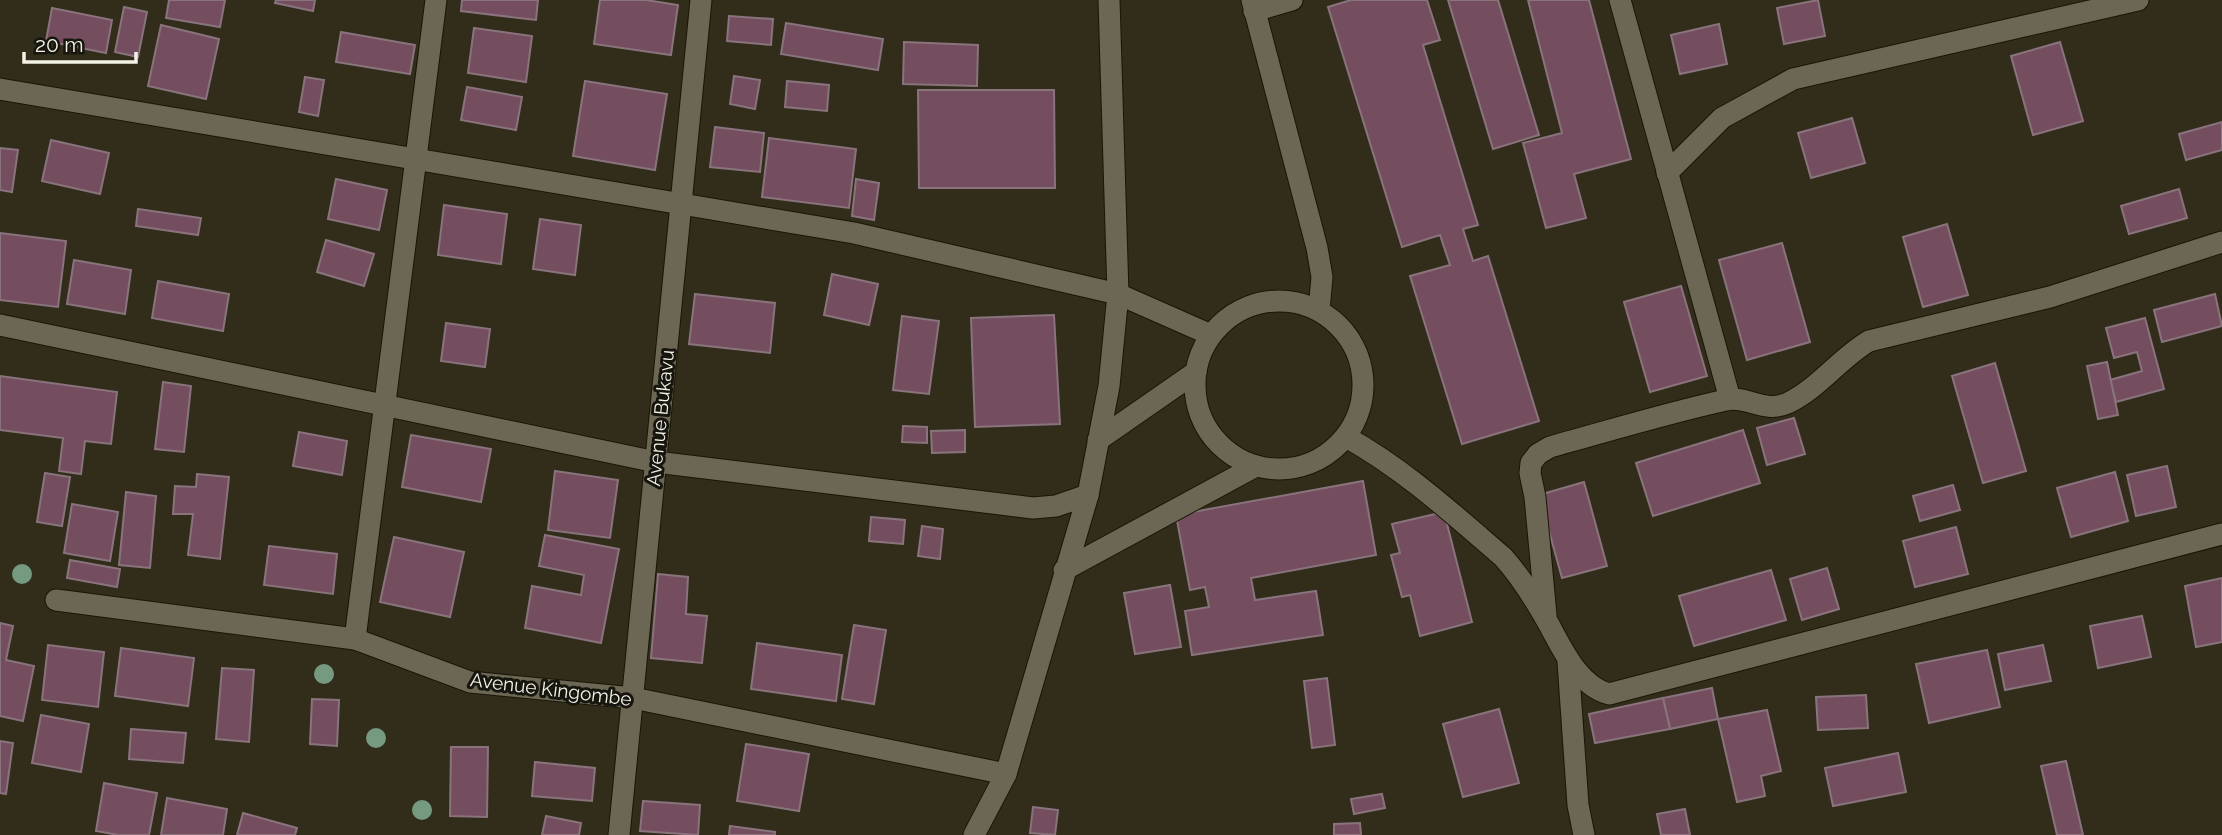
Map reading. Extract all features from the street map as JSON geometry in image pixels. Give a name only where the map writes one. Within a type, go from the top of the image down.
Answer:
[{"type":"street","points":[[355,639],[436,0]]},
{"type":"street","name":"Avenue Bukavu","points":[[619,835],[701,0]]},
{"type":"street","points":[[1292,0],[1253,6],[1315,237],[1322,277],[1319,310]]},
{"type":"street","points":[[1620,0],[1730,399]]},
{"type":"street","points":[[1667,173],[1722,118],[1793,79],[2138,0]]},
{"type":"street","points":[[974,835],[1006,775],[1088,495],[1109,386],[1118,294],[1105,1]]},
{"type":"street","points":[[0,89],[854,233],[1118,294],[1211,335]]},
{"type":"street","points":[[1547,621],[1535,497],[1530,473],[1531,463],[1538,454],[1550,447],[1730,399],[1772,408],[1789,402],[1815,385],[1851,352],[1869,341],[2050,297],[2222,242]]},
{"type":"street","points":[[1280,300],[1319,310],[1349,337],[1361,365],[1363,388],[1360,411],[1346,437],[1332,452],[1296,468],[1256,466],[1237,458],[1221,445],[1209,430],[1198,402],[1196,373],[1201,353],[1224,320],[1241,309],[1260,302],[1280,300]]},
{"type":"street","points":[[0,325],[656,462],[1033,508],[1056,506],[1088,495]]},
{"type":"street","points":[[1098,440],[1196,373]]},
{"type":"street","points":[[1346,437],[1413,481],[1503,557],[1515,570],[1547,621],[1569,663],[1601,692],[1614,695],[2222,534]]},
{"type":"street","points":[[1064,570],[1256,466]]},
{"type":"street","name":"Avenue Kingombe","points":[[57,600],[355,639],[470,682],[633,698],[1006,775]]},
{"type":"street","points":[[1569,663],[1578,805],[1584,835]]},
{"type":"building","points":[[169,0],[225,0],[220,27],[166,18]]},
{"type":"building","points":[[276,0],[315,0],[313,11],[275,3]]},
{"type":"building","points":[[462,0],[538,0],[536,20],[461,11]]},
{"type":"building","points":[[600,0],[646,0],[678,5],[671,55],[594,44]]},
{"type":"building","points":[[1351,0],[1427,0],[1440,40],[1423,45],[1478,225],[1463,229],[1473,261],[1488,256],[1539,421],[1462,444],[1410,276],[1450,265],[1440,235],[1402,247],[1328,7]]},
{"type":"building","points":[[1448,0],[1498,0],[1539,135],[1493,149]]},
{"type":"building","points":[[1528,0],[1589,0],[1631,159],[1574,174],[1586,218],[1546,228],[1523,143],[1562,133]]},
{"type":"building","points":[[1818,0],[1825,36],[1784,44],[1777,8]]},
{"type":"building","points":[[124,7],[147,12],[138,57],[115,52]]},
{"type":"building","points":[[52,8],[112,20],[106,53],[46,41]]},
{"type":"building","points":[[729,16],[773,19],[771,45],[727,41]]},
{"type":"building","points":[[786,23],[883,39],[878,70],[781,54]]},
{"type":"building","points":[[1719,24],[1727,64],[1680,74],[1671,35]]},
{"type":"building","points":[[161,25],[219,39],[206,99],[148,86]]},
{"type":"building","points":[[474,28],[532,36],[526,82],[468,73]]},
{"type":"building","points":[[341,32],[415,45],[410,74],[336,62]]},
{"type":"building","points":[[904,42],[978,45],[977,86],[903,84]]},
{"type":"building","points":[[2060,42],[2083,121],[2033,135],[2011,56]]},
{"type":"building","points":[[734,76],[760,80],[755,109],[730,104]]},
{"type":"building","points":[[305,77],[324,80],[318,116],[299,112]]},
{"type":"building","points":[[585,81],[667,94],[655,170],[573,156]]},
{"type":"building","points":[[787,81],[829,85],[827,111],[785,107]]},
{"type":"building","points":[[467,87],[522,97],[516,130],[461,120]]},
{"type":"building","points":[[918,90],[1054,90],[1055,188],[919,188]]},
{"type":"building","points":[[1852,118],[1865,163],[1811,178],[1798,133]]},
{"type":"building","points":[[2222,122],[2222,150],[2186,160],[2179,134]]},
{"type":"building","points":[[715,127],[764,133],[760,172],[710,167]]},
{"type":"building","points":[[769,138],[856,149],[849,208],[762,197]]},
{"type":"building","points":[[51,140],[109,153],[100,194],[42,181]]},
{"type":"building","points":[[0,148],[18,150],[12,192],[0,190]]},
{"type":"building","points":[[336,179],[387,190],[379,230],[328,219]]},
{"type":"building","points":[[856,179],[879,183],[874,220],[852,216]]},
{"type":"building","points":[[2179,189],[2187,218],[2129,234],[2121,206]]},
{"type":"building","points":[[444,205],[507,214],[501,264],[438,255]]},
{"type":"building","points":[[138,209],[201,218],[198,235],[136,226]]},
{"type":"building","points":[[540,219],[581,225],[575,275],[533,269]]},
{"type":"building","points":[[1947,224],[1968,295],[1923,307],[1903,237]]},
{"type":"building","points":[[0,233],[66,241],[58,307],[0,300]]},
{"type":"building","points":[[326,240],[374,254],[364,286],[317,272]]},
{"type":"building","points":[[1782,243],[1810,342],[1747,360],[1719,260]]},
{"type":"building","points":[[74,260],[131,270],[125,314],[67,304]]},
{"type":"building","points":[[832,274],[878,284],[869,325],[824,315]]},
{"type":"building","points":[[158,281],[229,294],[223,331],[152,318]]},
{"type":"building","points":[[1681,286],[1707,376],[1650,392],[1624,302]]},
{"type":"building","points":[[695,294],[775,303],[770,353],[689,344]]},
{"type":"building","points":[[2215,294],[2222,326],[2162,342],[2154,310]]},
{"type":"building","points":[[1054,315],[1060,424],[975,427],[971,318]]},
{"type":"building","points":[[902,316],[939,321],[929,394],[893,390]]},
{"type":"building","points":[[2145,318],[2164,389],[2116,402],[2110,380],[2142,371],[2137,352],[2114,358],[2106,328]]},
{"type":"building","points":[[446,323],[490,329],[485,367],[441,361]]},
{"type":"building","points":[[2107,362],[2118,415],[2098,419],[2087,366]]},
{"type":"building","points":[[1995,363],[2026,471],[1983,483],[1952,376]]},
{"type":"building","points":[[0,376],[117,392],[111,444],[85,441],[81,474],[59,471],[63,438],[0,430]]},
{"type":"building","points":[[163,382],[191,386],[184,452],[155,449]]},
{"type":"building","points":[[1794,418],[1805,454],[1767,465],[1757,428]]},
{"type":"building","points":[[903,426],[927,427],[927,443],[902,442]]},
{"type":"building","points":[[965,430],[965,452],[932,453],[931,431]]},
{"type":"building","points":[[1743,430],[1760,483],[1653,516],[1636,463]]},
{"type":"building","points":[[299,432],[347,441],[342,475],[293,466]]},
{"type":"building","points":[[411,435],[491,449],[481,502],[402,487]]},
{"type":"building","points":[[2167,466],[2176,507],[2136,516],[2127,475]]},
{"type":"building","points":[[555,471],[618,480],[610,538],[548,530]]},
{"type":"building","points":[[2115,472],[2128,521],[2071,537],[2057,488]]},
{"type":"building","points":[[45,473],[70,477],[62,526],[37,522]]},
{"type":"building","points":[[197,474],[229,477],[220,559],[188,555],[193,514],[173,514],[175,486],[196,487]]},
{"type":"building","points":[[1363,481],[1376,555],[1251,578],[1255,600],[1316,591],[1323,635],[1192,655],[1185,611],[1209,607],[1205,587],[1190,590],[1176,515]]},
{"type":"building","points":[[1584,482],[1607,566],[1562,578],[1539,495]]},
{"type":"building","points":[[1953,485],[1960,510],[1920,521],[1913,496]]},
{"type":"building","points":[[126,492],[156,496],[150,568],[119,565]]},
{"type":"building","points":[[72,504],[118,512],[110,561],[64,553]]},
{"type":"building","points":[[1444,512],[1472,622],[1420,636],[1410,595],[1402,597],[1391,555],[1400,553],[1392,524]]},
{"type":"building","points":[[871,517],[905,520],[903,544],[869,541]]},
{"type":"building","points":[[922,526],[943,529],[940,559],[918,556]]},
{"type":"building","points":[[1956,527],[1968,574],[1915,587],[1903,541]]},
{"type":"building","points":[[545,535],[619,549],[601,643],[525,628],[532,586],[581,595],[584,575],[539,566]]},
{"type":"building","points":[[394,537],[464,552],[450,617],[380,602]]},
{"type":"building","points":[[269,546],[337,554],[333,594],[264,585]]},
{"type":"building","points":[[70,560],[120,569],[117,587],[67,578]]},
{"type":"building","points":[[1827,568],[1839,609],[1802,620],[1790,579]]},
{"type":"building","points":[[1771,570],[1786,620],[1694,646],[1679,596]]},
{"type":"building","points":[[658,574],[688,577],[686,614],[707,616],[702,663],[651,658]]},
{"type":"building","points":[[2222,578],[2222,642],[2196,647],[2185,586]]},
{"type":"building","points":[[1170,585],[1181,647],[1135,654],[1124,593]]},
{"type":"building","points":[[2142,616],[2151,657],[2098,668],[2090,626]]},
{"type":"building","points":[[0,623],[13,626],[6,660],[34,666],[23,721],[0,716]]},
{"type":"building","points":[[854,625],[886,630],[874,704],[842,699]]},
{"type":"building","points":[[757,643],[842,655],[836,701],[751,689]]},
{"type":"building","points":[[48,645],[104,652],[98,707],[42,700]]},
{"type":"building","points":[[2043,645],[2051,681],[2005,690],[1998,654]]},
{"type":"building","points":[[121,648],[194,658],[188,706],[115,696]]},
{"type":"building","points":[[1987,650],[2000,707],[1929,723],[1916,664]]},
{"type":"building","points":[[222,668],[254,670],[249,742],[216,739]]},
{"type":"building","points":[[1327,678],[1335,745],[1312,748],[1304,681]]},
{"type":"building","points":[[1712,688],[1718,719],[1670,729],[1663,698]]},
{"type":"building","points":[[1866,695],[1868,728],[1818,730],[1816,697]]},
{"type":"building","points":[[1663,698],[1670,729],[1595,743],[1589,714]]},
{"type":"building","points":[[312,699],[339,700],[337,746],[310,744]]},
{"type":"building","points":[[1499,709],[1519,783],[1463,797],[1443,724]]},
{"type":"building","points":[[1767,710],[1781,771],[1761,776],[1765,796],[1737,802],[1718,719]]},
{"type":"building","points":[[41,715],[89,724],[81,772],[32,763]]},
{"type":"building","points":[[131,729],[186,733],[183,763],[129,759]]},
{"type":"building","points":[[0,741],[13,743],[6,794],[0,793]]},
{"type":"building","points":[[746,744],[809,754],[799,811],[737,801]]},
{"type":"building","points":[[451,747],[488,747],[487,817],[450,816]]},
{"type":"building","points":[[1898,753],[1906,792],[1833,806],[1825,768]]},
{"type":"building","points":[[2066,761],[2083,835],[2057,835],[2041,766]]},
{"type":"building","points":[[535,762],[595,768],[592,801],[532,796]]},
{"type":"building","points":[[104,783],[157,793],[149,835],[118,835],[96,831]]},
{"type":"building","points":[[1382,794],[1385,808],[1354,814],[1351,799]]},
{"type":"building","points":[[167,798],[227,809],[223,835],[161,835]]},
{"type":"building","points":[[643,801],[700,805],[698,835],[640,831]]},
{"type":"building","points":[[1033,807],[1058,810],[1055,835],[1030,833]]},
{"type":"building","points":[[1685,809],[1690,835],[1661,835],[1657,814]]},
{"type":"building","points":[[243,813],[297,828],[295,835],[237,835]]},
{"type":"building","points":[[546,816],[581,823],[579,835],[542,835]]},
{"type":"building","points":[[1360,823],[1361,835],[1334,835],[1334,824]]},
{"type":"building","points":[[730,826],[775,832],[775,835],[729,835]]}]
